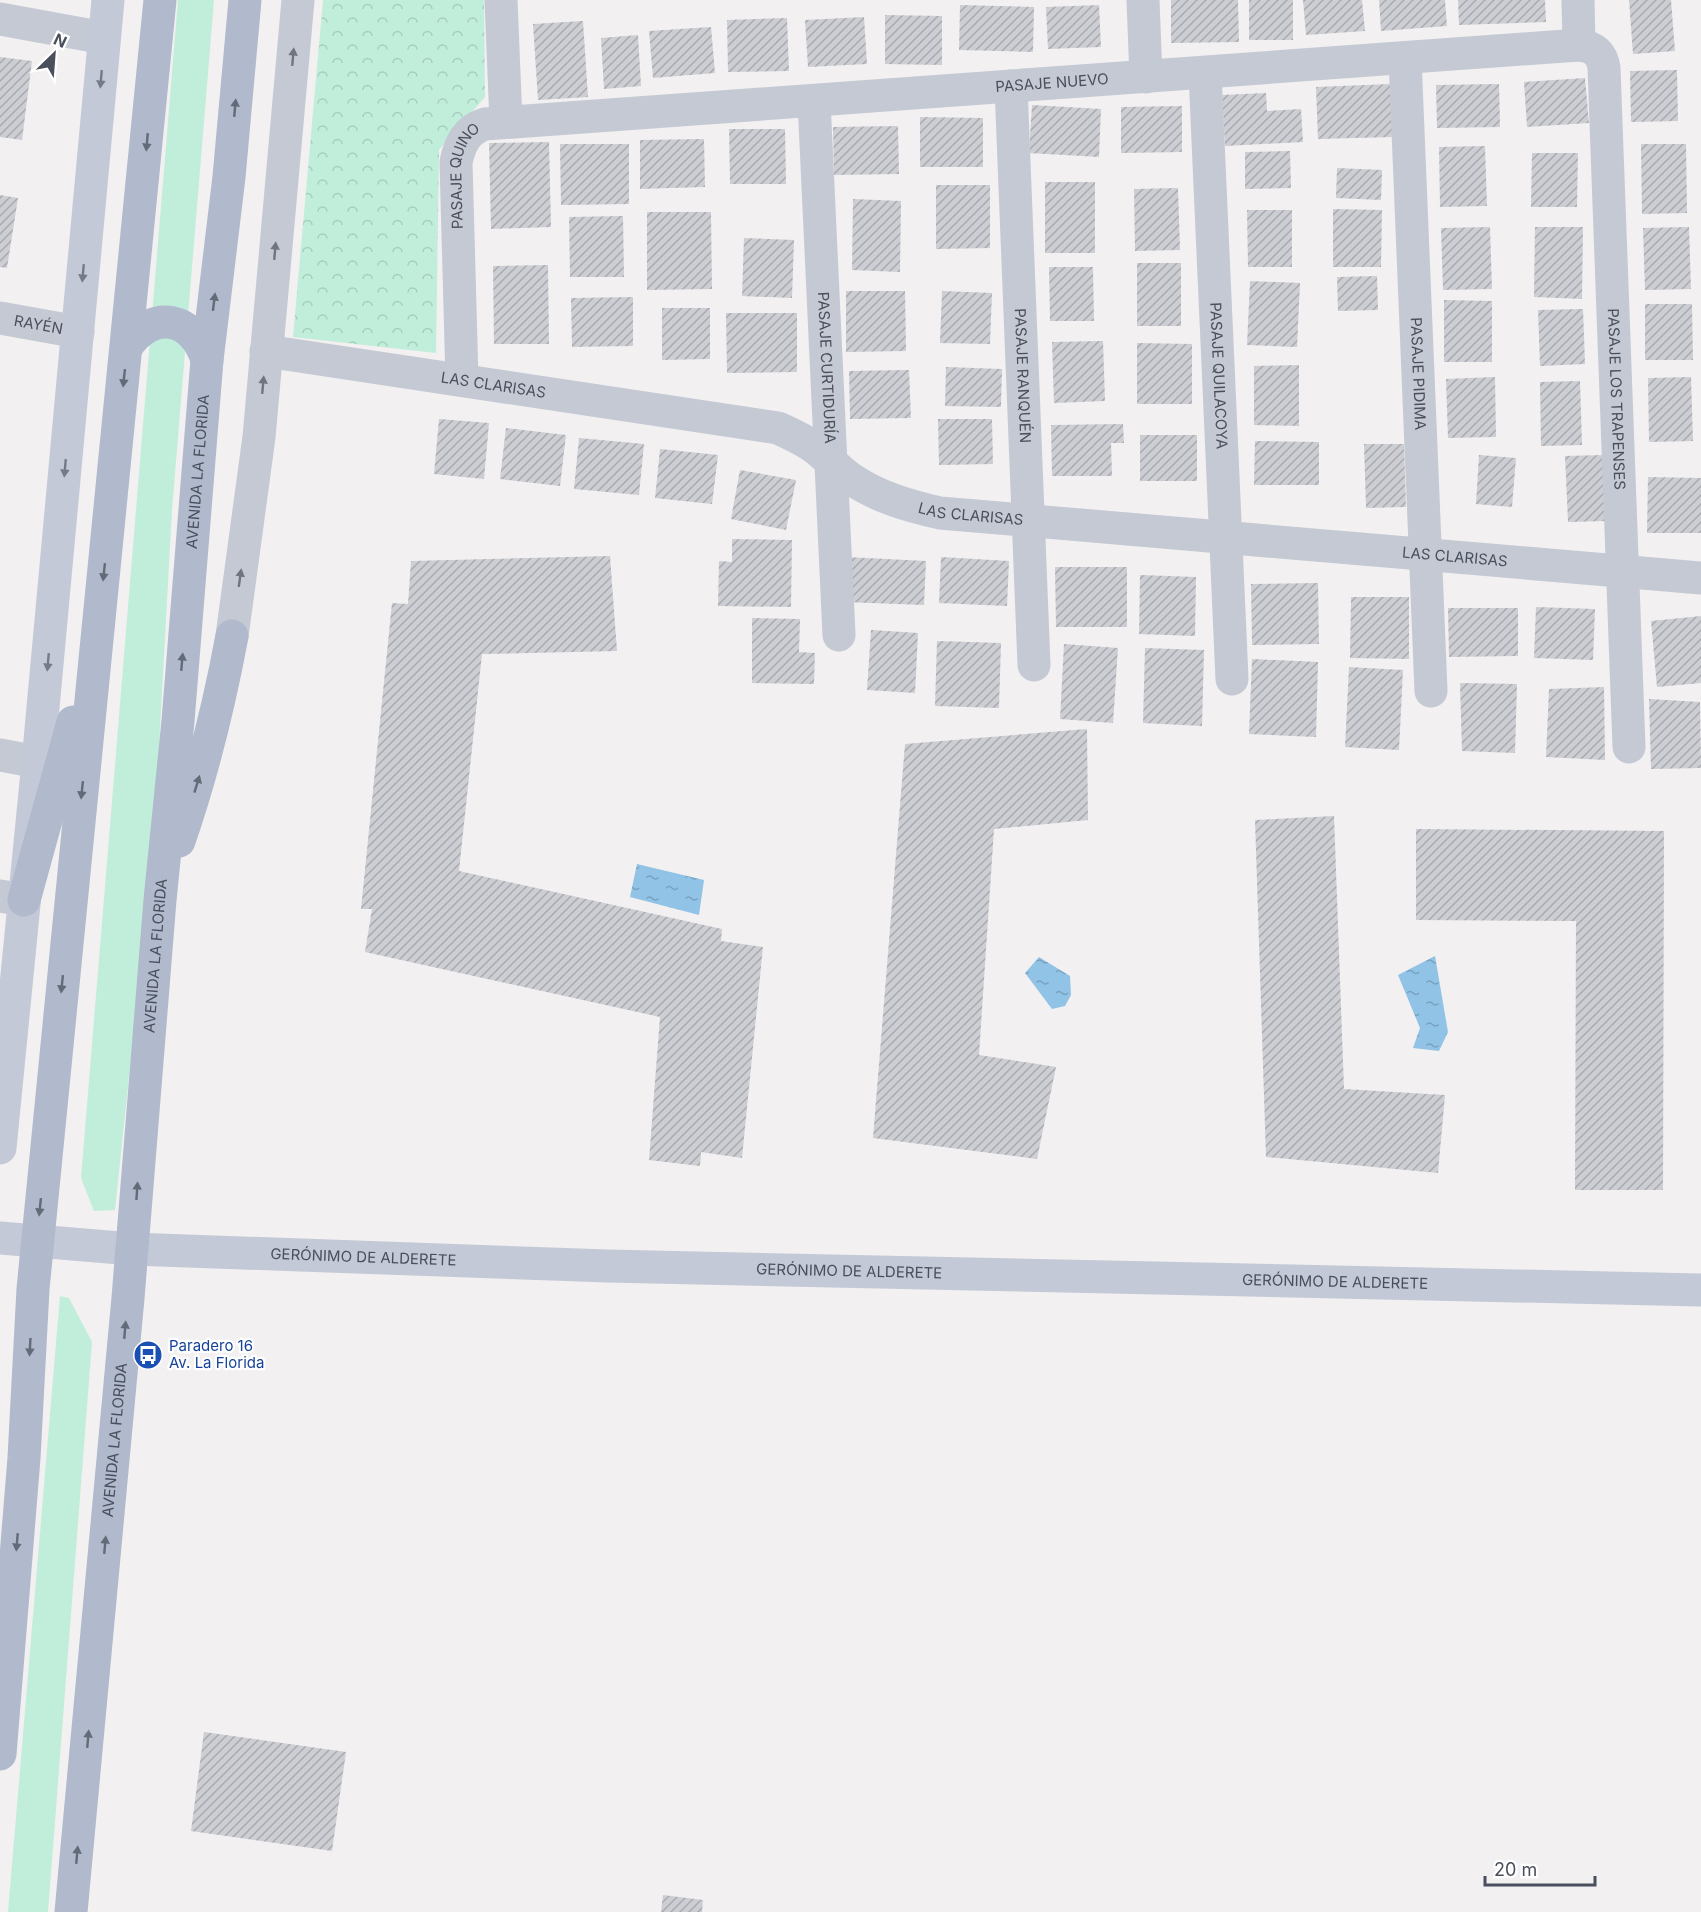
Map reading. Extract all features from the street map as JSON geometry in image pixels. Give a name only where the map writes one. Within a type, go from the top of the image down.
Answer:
[{"type":"main road","points":[[0,1754],[24,1458],[37,1241],[97,633],[128,346],[160,0]]},
{"type":"main road","name":"AVENIDA LA FLORIDA","points":[[71,1912],[132,1249],[159,900],[178,709],[207,360],[229,177],[245,0]]},
{"type":"main road","points":[[128,346],[135,335],[144,328],[157,323],[169,322],[183,326],[195,334],[203,346],[207,360]]},
{"type":"main road","points":[[12,898],[97,633]]},
{"type":"main road","points":[[159,900],[206,757],[232,636]]},
{"type":"street","points":[[0,1148],[12,898],[38,762],[108,0]]},
{"type":"street","points":[[232,636],[252,496],[298,0]]},
{"type":"street","name":"PASAJE QUINO","points":[[462,380],[456,162],[462,141],[476,127],[506,122],[501,0]]},
{"type":"street","points":[[1143,0],[1146,77]]},
{"type":"street","name":"PASAJE LOS TRAPENSES","points":[[1578,0],[1588,48],[1602,59],[1604,68],[1629,747]]},
{"type":"street","points":[[0,19],[104,38]]},
{"type":"street","name":"PASAJE NUEVO","points":[[506,122],[1406,57],[1588,48]]},
{"type":"street","name":"PASAJE PIDIMA","points":[[1406,57],[1431,691]]},
{"type":"street","name":"PASAJE QUILACOYA","points":[[1205,72],[1232,679]]},
{"type":"street","name":"PASAJE RANQUÉN","points":[[1011,86],[1034,665]]},
{"type":"street","name":"PASAJE CURTIDURÍA","points":[[814,101],[839,635]]},
{"type":"street","name":"RAYÉN","points":[[0,318],[78,332]]},
{"type":"street","name":"LAS CLARISAS","points":[[266,351],[778,428],[805,441],[850,478],[870,489],[914,507],[940,513],[1701,578]]},
{"type":"street","points":[[0,755],[38,762]]},
{"type":"street","name":"GERÓNIMO DE ALDERETE","points":[[0,1238],[132,1249],[608,1266],[1701,1290]]},
{"type":"green space","points":[[178,0],[214,0],[172,510],[154,838],[115,1210],[94,1211],[81,1178]]},
{"type":"green space","points":[[323,0],[484,0],[485,97],[439,150],[436,353],[293,337]]},
{"type":"green space","points":[[60,1296],[69,1298],[92,1342],[48,1912],[8,1912]]},
{"type":"water","points":[[637,864],[704,880],[699,915],[630,897]]},
{"type":"water","points":[[1435,956],[1448,1032],[1439,1051],[1413,1048],[1420,1028],[1398,975]]},
{"type":"water","points":[[1039,957],[1070,976],[1071,995],[1065,1006],[1052,1009],[1025,973]]},
{"type":"building","points":[[1171,0],[1238,0],[1239,42],[1171,43]]},
{"type":"building","points":[[1249,0],[1293,0],[1293,40],[1249,40]]},
{"type":"building","points":[[1303,0],[1362,0],[1365,31],[1306,35]]},
{"type":"building","points":[[1379,0],[1445,0],[1447,26],[1381,31]]},
{"type":"building","points":[[1458,0],[1545,0],[1546,22],[1459,25]]},
{"type":"building","points":[[1629,0],[1671,0],[1675,51],[1633,54]]},
{"type":"building","points":[[960,5],[1034,7],[1033,52],[959,50]]},
{"type":"building","points":[[1099,5],[1101,47],[1048,49],[1046,7]]},
{"type":"building","points":[[885,15],[942,16],[942,65],[885,64]]},
{"type":"building","points":[[864,17],[867,64],[808,67],[805,20]]},
{"type":"building","points":[[787,18],[789,71],[728,72],[727,20]]},
{"type":"building","points":[[583,21],[588,97],[538,100],[533,24]]},
{"type":"building","points":[[711,27],[715,73],[653,78],[649,31]]},
{"type":"building","points":[[638,35],[641,86],[604,89],[601,38]]},
{"type":"building","points":[[0,57],[32,61],[22,140],[0,137]]},
{"type":"building","points":[[1677,70],[1678,121],[1631,122],[1630,71]]},
{"type":"building","points":[[1585,78],[1589,123],[1527,127],[1524,82]]},
{"type":"building","points":[[1391,84],[1393,137],[1318,139],[1316,87]]},
{"type":"building","points":[[1499,84],[1500,127],[1437,128],[1436,85]]},
{"type":"building","points":[[1266,93],[1267,111],[1301,109],[1303,142],[1225,146],[1222,95]]},
{"type":"building","points":[[1032,105],[1101,109],[1099,157],[1029,153]]},
{"type":"building","points":[[1182,106],[1182,152],[1121,153],[1121,107]]},
{"type":"building","points":[[920,117],[983,118],[983,167],[920,167]]},
{"type":"building","points":[[898,126],[899,174],[834,175],[833,127]]},
{"type":"building","points":[[729,129],[785,129],[786,184],[730,184]]},
{"type":"building","points":[[704,139],[705,187],[640,189],[640,140]]},
{"type":"building","points":[[549,142],[551,227],[491,229],[489,143]]},
{"type":"building","points":[[560,144],[629,144],[629,204],[561,205]]},
{"type":"building","points":[[1641,144],[1686,144],[1687,213],[1642,214]]},
{"type":"building","points":[[1485,146],[1487,206],[1440,207],[1439,147]]},
{"type":"building","points":[[1290,151],[1291,188],[1245,189],[1245,152]]},
{"type":"building","points":[[1532,153],[1578,153],[1577,207],[1531,207]]},
{"type":"building","points":[[1337,168],[1382,170],[1381,200],[1336,198]]},
{"type":"building","points":[[1045,182],[1095,182],[1095,253],[1045,253]]},
{"type":"building","points":[[936,185],[990,185],[990,248],[936,249]]},
{"type":"building","points":[[1178,188],[1180,250],[1135,251],[1134,189]]},
{"type":"building","points":[[0,195],[18,198],[7,268],[0,267]]},
{"type":"building","points":[[853,199],[901,201],[900,272],[852,270]]},
{"type":"building","points":[[1333,209],[1382,210],[1381,267],[1333,267]]},
{"type":"building","points":[[1247,210],[1292,210],[1292,267],[1248,267]]},
{"type":"building","points":[[647,212],[711,212],[712,289],[647,290]]},
{"type":"building","points":[[623,216],[624,277],[570,277],[569,217]]},
{"type":"building","points":[[1490,227],[1492,289],[1443,290],[1441,228]]},
{"type":"building","points":[[1535,227],[1583,227],[1582,299],[1534,297]]},
{"type":"building","points":[[1689,227],[1691,289],[1645,290],[1643,228]]},
{"type":"building","points":[[744,238],[794,240],[792,298],[742,296]]},
{"type":"building","points":[[1137,263],[1181,263],[1181,326],[1137,326]]},
{"type":"building","points":[[548,265],[549,344],[494,344],[493,266]]},
{"type":"building","points":[[1049,267],[1093,267],[1094,321],[1050,321]]},
{"type":"building","points":[[1377,276],[1378,310],[1338,311],[1337,277]]},
{"type":"building","points":[[1250,281],[1300,283],[1297,347],[1247,345]]},
{"type":"building","points":[[846,291],[905,291],[906,351],[846,352]]},
{"type":"building","points":[[942,291],[992,293],[990,344],[940,343]]},
{"type":"building","points":[[633,297],[633,346],[572,347],[571,298]]},
{"type":"building","points":[[1444,300],[1492,301],[1492,362],[1444,362]]},
{"type":"building","points":[[1645,304],[1692,304],[1693,360],[1645,360]]},
{"type":"building","points":[[662,308],[710,308],[710,359],[662,360]]},
{"type":"building","points":[[1583,309],[1585,364],[1540,366],[1538,310]]},
{"type":"building","points":[[726,313],[797,313],[797,372],[727,373]]},
{"type":"building","points":[[1103,341],[1105,401],[1054,403],[1052,342]]},
{"type":"building","points":[[1137,343],[1192,344],[1192,404],[1137,404]]},
{"type":"building","points":[[1299,365],[1299,426],[1254,425],[1254,366]]},
{"type":"building","points":[[946,367],[1002,369],[1001,407],[945,406]]},
{"type":"building","points":[[909,370],[911,418],[850,419],[849,371]]},
{"type":"building","points":[[1495,377],[1496,437],[1448,438],[1446,379]]},
{"type":"building","points":[[1691,377],[1693,441],[1649,442],[1648,378]]},
{"type":"building","points":[[1580,381],[1582,445],[1541,446],[1540,382]]},
{"type":"building","points":[[439,419],[489,423],[484,479],[434,474]]},
{"type":"building","points":[[938,419],[992,419],[993,464],[939,465]]},
{"type":"building","points":[[1123,424],[1124,443],[1111,443],[1112,476],[1052,476],[1051,425]]},
{"type":"building","points":[[506,428],[566,435],[560,486],[500,479]]},
{"type":"building","points":[[1140,435],[1197,435],[1197,481],[1140,481]]},
{"type":"building","points":[[579,438],[644,444],[639,495],[574,489]]},
{"type":"building","points":[[1255,441],[1319,442],[1319,485],[1254,485]]},
{"type":"building","points":[[1364,444],[1404,444],[1406,507],[1366,508]]},
{"type":"building","points":[[660,449],[718,455],[712,504],[655,498]]},
{"type":"building","points":[[1479,455],[1516,458],[1512,507],[1476,504]]},
{"type":"building","points":[[1604,455],[1607,521],[1568,522],[1565,456]]},
{"type":"building","points":[[740,470],[796,480],[786,530],[731,519]]},
{"type":"building","points":[[1648,477],[1701,478],[1701,533],[1647,533]]},
{"type":"building","points":[[732,539],[792,540],[791,607],[718,606],[719,561],[732,562]]},
{"type":"building","points":[[610,556],[617,651],[482,654],[459,871],[722,929],[721,941],[763,947],[742,1158],[701,1152],[700,1166],[649,1160],[660,1017],[365,952],[372,909],[361,909],[392,603],[408,604],[411,561]]},
{"type":"building","points":[[846,557],[926,561],[924,605],[844,602]]},
{"type":"building","points":[[941,557],[1009,561],[1007,606],[939,603]]},
{"type":"building","points":[[1055,567],[1127,567],[1127,627],[1056,627]]},
{"type":"building","points":[[1140,575],[1196,577],[1195,636],[1139,634]]},
{"type":"building","points":[[1318,583],[1319,644],[1252,645],[1251,584]]},
{"type":"building","points":[[1351,597],[1409,597],[1409,659],[1350,658]]},
{"type":"building","points":[[1536,607],[1595,609],[1593,660],[1534,658]]},
{"type":"building","points":[[1448,608],[1518,608],[1518,656],[1449,657]]},
{"type":"building","points":[[1701,616],[1701,683],[1657,687],[1651,621]]},
{"type":"building","points":[[752,618],[800,619],[799,652],[815,653],[814,684],[752,683]]},
{"type":"building","points":[[871,630],[918,633],[915,693],[867,690]]},
{"type":"building","points":[[937,641],[1001,643],[999,708],[935,706]]},
{"type":"building","points":[[1064,644],[1118,648],[1113,723],[1060,719]]},
{"type":"building","points":[[1145,648],[1204,650],[1202,726],[1143,723]]},
{"type":"building","points":[[1252,659],[1318,662],[1316,737],[1249,734]]},
{"type":"building","points":[[1349,667],[1403,670],[1399,750],[1345,747]]},
{"type":"building","points":[[1460,683],[1517,684],[1515,753],[1462,751]]},
{"type":"building","points":[[1604,687],[1605,760],[1546,757],[1549,689]]},
{"type":"building","points":[[1649,699],[1700,702],[1701,768],[1651,769]]},
{"type":"building","points":[[1087,729],[1088,820],[994,829],[979,1055],[1056,1067],[1037,1159],[873,1138],[905,744]]},
{"type":"building","points":[[1334,816],[1344,1089],[1445,1095],[1438,1173],[1266,1157],[1255,820]]},
{"type":"building","points":[[1416,829],[1664,831],[1663,1190],[1575,1190],[1576,921],[1416,920]]},
{"type":"building","points":[[204,1732],[346,1752],[332,1851],[191,1831]]},
{"type":"building","points":[[663,1895],[703,1900],[702,1912],[661,1912]]},
{"type":"place","name":"Paradero 16 Av. La Florida","points":[[148,1355]]}]
